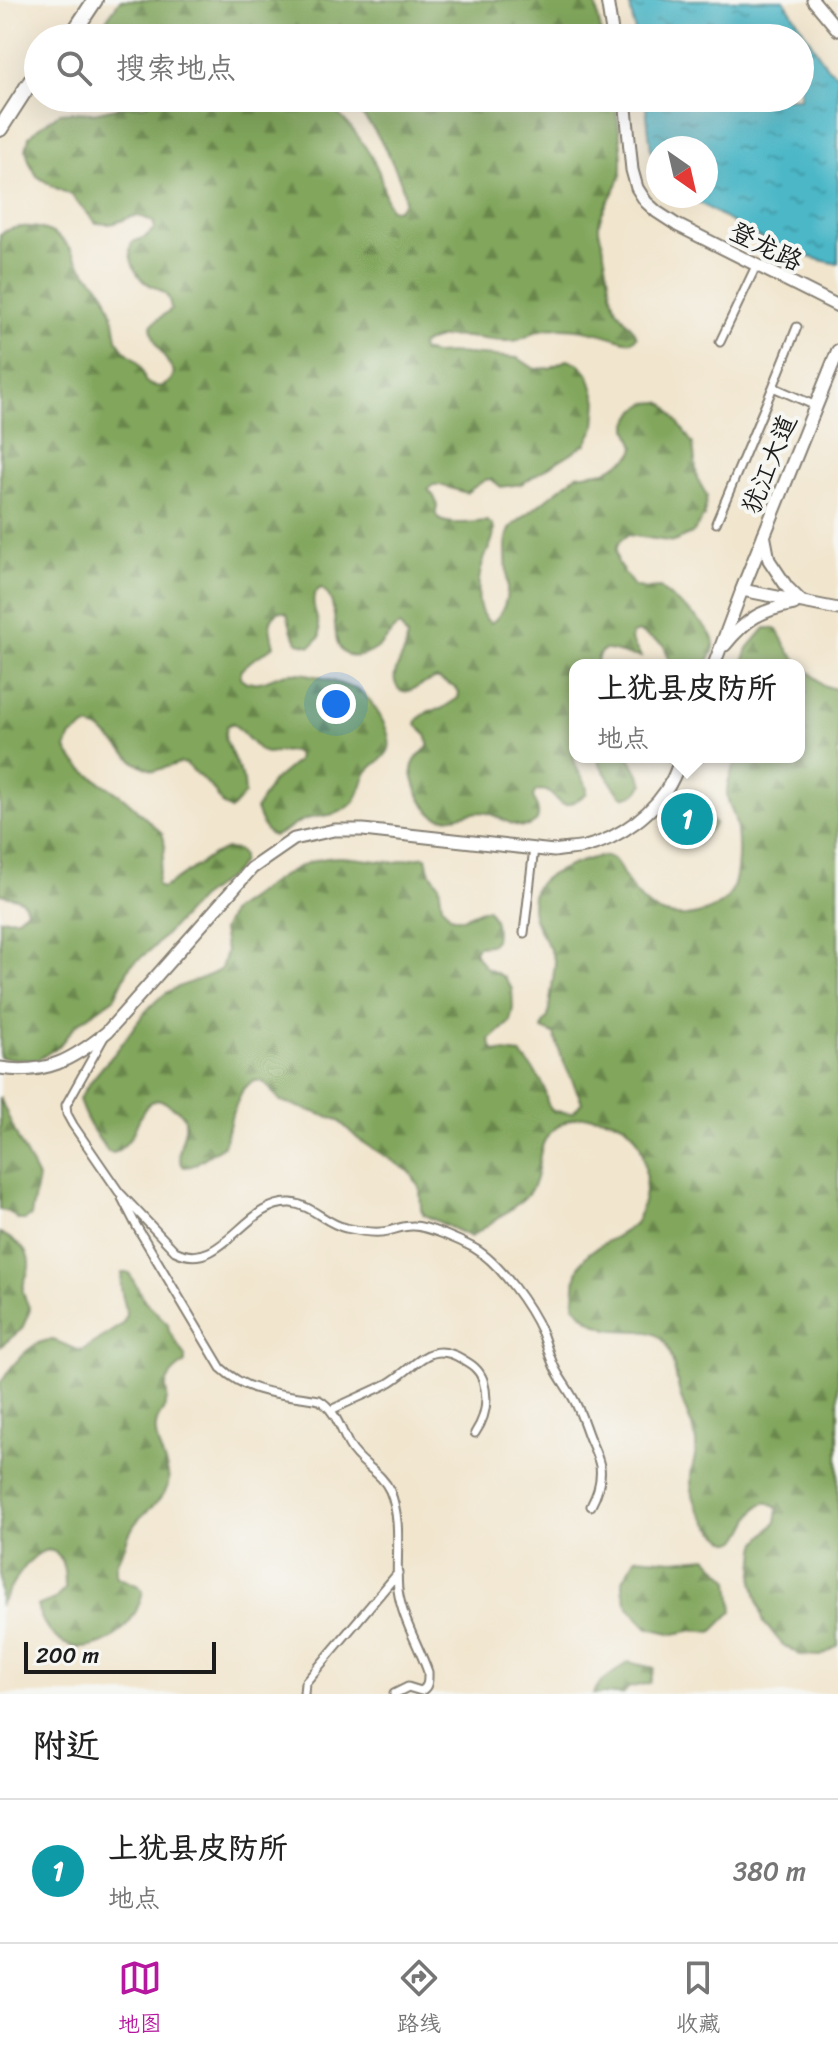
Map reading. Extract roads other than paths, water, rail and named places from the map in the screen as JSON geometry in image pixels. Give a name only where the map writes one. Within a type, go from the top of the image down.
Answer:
[{"type":"highway","points":[[69,24],[85,0]]},
{"type":"highway","points":[[79,24],[95,0]]},
{"type":"highway","points":[[0,129],[24,92]]},
{"type":"highway","points":[[0,143],[24,106]]},
{"type":"main road","points":[[607,0],[611,24]]},
{"type":"main road","points":[[813,0],[838,30]]},
{"type":"main road","name":"登龙路","points":[[626,112],[632,170],[637,188],[646,202],[677,225],[838,306]]},
{"type":"main road","name":"犹江大道","points":[[742,590],[838,351]]},
{"type":"main road","points":[[764,534],[769,560],[787,587],[802,602]]},
{"type":"main road","points":[[716,659],[742,590],[838,609]]},
{"type":"main road","points":[[719,652],[749,619],[763,611],[802,602]]},
{"type":"main road","points":[[0,1068],[20,1071],[60,1064],[83,1051],[107,1032],[252,868],[294,839],[334,830],[363,830],[554,851],[586,846],[605,840],[653,807],[672,782],[679,763]]},
{"type":"street","points":[[720,342],[756,266]]},
{"type":"street","points":[[716,523],[797,327]]},
{"type":"street","points":[[773,387],[816,406]]},
{"type":"street","points":[[524,933],[534,848]]},
{"type":"street","points":[[107,1032],[66,1105],[67,1114],[119,1192],[212,1355],[231,1378],[254,1389],[325,1403],[358,1459],[389,1488],[395,1510],[402,1605],[428,1672],[426,1689],[421,1691],[408,1687],[394,1694]]},
{"type":"street","points":[[119,1192],[162,1239],[183,1255],[205,1254],[216,1249],[256,1216],[291,1203],[304,1206],[347,1228],[376,1232],[414,1225],[424,1227],[483,1254],[515,1289],[535,1321],[555,1369],[574,1399],[599,1463],[601,1480],[591,1506]]},
{"type":"street","points":[[331,1410],[390,1382],[434,1351],[444,1350],[468,1362],[478,1370],[483,1381],[484,1419],[475,1433]]},
{"type":"street","points":[[304,1694],[305,1683],[398,1573]]},
{"type":"water","points":[[629,0],[784,0],[799,24],[633,24]]},
{"type":"water","points":[[814,47],[827,67],[838,75],[838,264],[779,246],[708,208],[718,208],[718,136],[649,136],[647,112],[814,112]]},
{"type":"place","name":"上犹县皮防所","points":[[687,819]]}]
